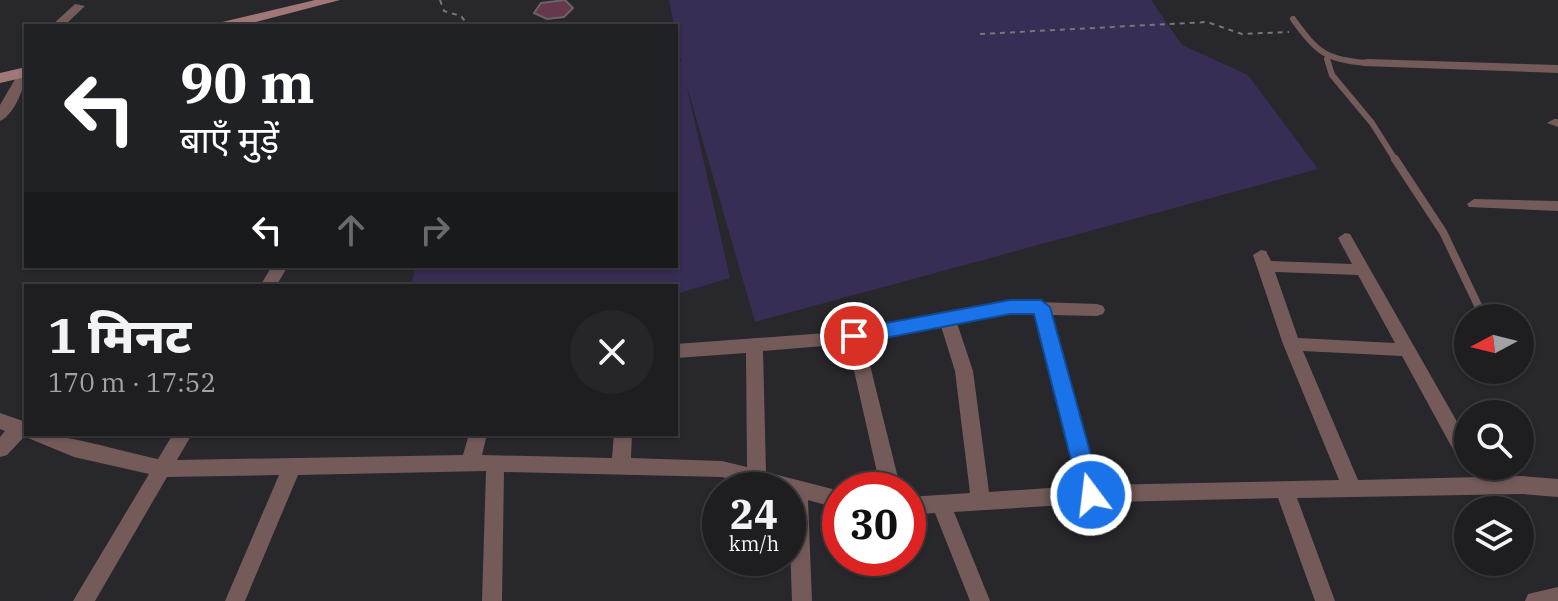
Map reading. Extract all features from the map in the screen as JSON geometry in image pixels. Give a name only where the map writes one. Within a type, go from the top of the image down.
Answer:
[{"type":"street","points":[[231,24],[333,0]]},
{"type":"street","points":[[59,24],[79,6]]},
{"type":"street","points":[[1367,63],[1558,69]]},
{"type":"street","points":[[0,117],[18,71]]},
{"type":"street","points":[[1474,204],[1558,206]]},
{"type":"street","points":[[1345,238],[1454,433]]},
{"type":"street","points":[[1353,490],[1291,344],[1263,260],[1363,270]]},
{"type":"street","points":[[678,351],[854,336],[1010,307],[1097,310]]},
{"type":"street","points":[[1041,307],[1091,495]]},
{"type":"street","points":[[947,318],[964,371],[981,503]]},
{"type":"street","points":[[854,336],[887,472]]},
{"type":"street","points":[[1291,344],[1408,350]]},
{"type":"street","points":[[754,346],[757,472]]},
{"type":"street","points":[[0,421],[24,430]]},
{"type":"street","points":[[0,449],[24,433]]},
{"type":"street","points":[[40,436],[74,449],[163,469],[471,462],[722,469],[735,472]]},
{"type":"street","points":[[83,601],[182,436]]},
{"type":"street","points":[[471,462],[478,436]]},
{"type":"street","points":[[621,466],[623,436]]},
{"type":"street","points":[[492,463],[495,471],[492,601]]},
{"type":"street","points":[[235,601],[291,468]]},
{"type":"street","points":[[1481,480],[1484,486]]},
{"type":"street","points":[[926,505],[1091,495],[1542,485],[1558,488]]},
{"type":"street","points":[[1285,491],[1325,601]]},
{"type":"street","points":[[941,505],[980,601]]},
{"type":"street","points":[[801,576],[802,601]]},
{"type":"street","points":[[1535,601],[1558,597]]},
{"type":"lane","points":[[1293,19],[1327,59],[1332,75],[1372,123],[1443,232],[1477,304]]},
{"type":"lane","points":[[1327,59],[1367,63]]},
{"type":"path","points":[[440,0],[441,8],[464,18],[467,24]]},
{"type":"path","points":[[980,34],[1207,22],[1242,34],[1303,32]]},
{"type":"shaded area","points":[[669,0],[1151,0],[1182,45],[1248,75],[1318,169],[755,322],[686,83],[730,278],[678,293],[678,284],[412,284],[416,268],[678,268],[678,62],[681,61],[678,24],[674,24]]},
{"type":"building","points":[[565,0],[573,8],[564,17],[547,19],[534,13],[541,3]]},
{"type":"route","points":[[854,336],[1010,307],[1041,307],[1091,495]]}]
